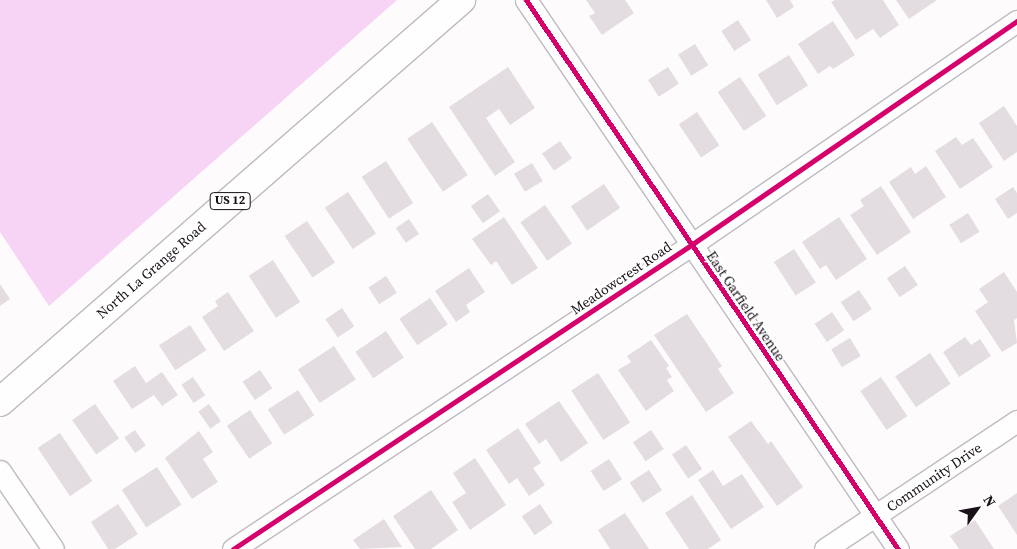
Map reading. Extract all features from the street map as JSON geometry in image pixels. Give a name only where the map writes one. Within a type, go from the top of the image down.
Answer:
[{"type":"main road","name":"North La Grange Road","points":[[0,402],[461,0]]},
{"type":"street","name":"East Garfield Avenue","points":[[526,0],[898,549]]},
{"type":"street","name":"Meadowcrest Road","points":[[233,549],[691,244],[1017,21]]},
{"type":"street","name":"Community Drive","points":[[825,549],[1017,421]]},
{"type":"street","points":[[0,471],[53,549]]},
{"type":"shaded area","points":[[0,0],[397,0],[49,306],[0,232]]},
{"type":"building","points":[[586,0],[625,0],[634,13],[602,35],[589,16],[595,13]]},
{"type":"building","points":[[766,0],[790,0],[794,7],[777,18]]},
{"type":"building","points":[[835,0],[883,0],[899,25],[880,38],[873,29],[856,40],[831,2]]},
{"type":"building","points":[[896,0],[937,0],[909,19]]},
{"type":"building","points":[[738,20],[751,40],[734,51],[721,31]]},
{"type":"building","points":[[833,21],[855,55],[833,69],[830,66],[818,74],[798,44]]},
{"type":"building","points":[[695,44],[708,65],[691,76],[678,55]]},
{"type":"building","points":[[789,55],[808,86],[777,105],[758,75]]},
{"type":"building","points":[[508,67],[535,108],[510,125],[499,109],[486,118],[515,162],[495,176],[449,107]]},
{"type":"building","points":[[668,67],[679,84],[659,97],[648,80]]},
{"type":"building","points":[[740,77],[766,116],[744,131],[718,92]]},
{"type":"building","points":[[1004,106],[1017,126],[1017,152],[1004,161],[979,123]]},
{"type":"building","points":[[697,112],[719,145],[701,157],[679,124]]},
{"type":"building","points":[[432,122],[468,175],[443,192],[407,139]]},
{"type":"building","points":[[956,137],[962,145],[973,138],[993,167],[960,189],[935,151]]},
{"type":"building","points":[[560,141],[572,158],[554,171],[542,154]]},
{"type":"building","points":[[386,161],[413,203],[389,219],[362,177]]},
{"type":"building","points":[[532,163],[543,181],[525,192],[514,174]]},
{"type":"building","points":[[926,166],[946,197],[913,219],[889,182],[911,167],[915,174]]},
{"type":"building","points":[[604,184],[620,208],[587,230],[571,206]]},
{"type":"building","points":[[881,186],[911,232],[877,255],[850,215],[864,206],[860,200]]},
{"type":"building","points":[[1013,187],[1017,193],[1017,213],[1008,219],[995,199]]},
{"type":"building","points":[[348,192],[376,233],[353,249],[325,208]]},
{"type":"building","points":[[488,194],[500,211],[483,223],[471,206]]},
{"type":"building","points":[[545,205],[572,244],[547,261],[520,222]]},
{"type":"building","points":[[968,213],[980,232],[961,243],[949,225]]},
{"type":"building","points":[[504,217],[538,268],[512,285],[496,261],[491,265],[472,239]]},
{"type":"building","points":[[839,217],[867,259],[836,280],[826,265],[820,269],[802,242]]},
{"type":"building","points":[[409,219],[419,234],[406,243],[396,228]]},
{"type":"building","points":[[307,221],[335,262],[313,278],[285,236]]},
{"type":"building","points":[[794,249],[816,283],[796,296],[774,262]]},
{"type":"building","points":[[273,260],[300,302],[276,318],[249,276]]},
{"type":"building","points":[[905,266],[918,285],[900,297],[887,278]]},
{"type":"building","points":[[469,268],[485,292],[466,305],[470,312],[456,322],[435,291]]},
{"type":"building","points":[[1004,272],[1017,292],[1017,318],[1014,320],[1017,343],[1002,352],[975,311],[988,302],[979,289]]},
{"type":"building","points":[[386,276],[397,293],[379,304],[368,287]]},
{"type":"building","points":[[0,284],[10,299],[0,306]]},
{"type":"building","points":[[859,290],[872,309],[854,321],[841,302]]},
{"type":"building","points":[[228,292],[254,331],[224,351],[202,317],[218,306],[215,301]]},
{"type":"building","points":[[430,298],[448,325],[417,345],[399,319]]},
{"type":"building","points":[[342,308],[354,326],[338,337],[325,319]]},
{"type":"building","points":[[832,312],[844,330],[827,342],[815,324]]},
{"type":"building","points":[[687,314],[722,366],[718,369],[734,393],[706,412],[654,335]]},
{"type":"building","points":[[190,325],[206,350],[175,370],[159,345]]},
{"type":"building","points":[[386,331],[404,358],[373,378],[355,352]]},
{"type":"building","points":[[965,337],[971,345],[980,339],[991,356],[959,377],[943,352]]},
{"type":"building","points":[[850,338],[861,356],[842,367],[831,349]]},
{"type":"building","points":[[651,340],[669,366],[666,368],[672,377],[667,380],[674,391],[646,411],[618,370],[631,362],[627,356]]},
{"type":"building","points":[[334,346],[356,380],[320,403],[298,369]]},
{"type":"building","points":[[930,353],[951,384],[916,407],[895,376]]},
{"type":"building","points":[[135,366],[146,383],[162,372],[178,395],[162,406],[154,395],[132,409],[113,381]]},
{"type":"building","points":[[260,370],[272,388],[255,400],[243,382]]},
{"type":"building","points":[[598,373],[630,422],[603,440],[571,390]]},
{"type":"building","points":[[193,377],[205,395],[194,403],[181,385]]},
{"type":"building","points":[[881,377],[907,416],[887,430],[860,391]]},
{"type":"building","points":[[298,390],[314,415],[284,435],[268,410]]},
{"type":"building","points":[[559,401],[588,443],[561,462],[546,439],[539,444],[525,424]]},
{"type":"building","points":[[95,404],[119,438],[96,454],[72,420]]},
{"type":"building","points":[[209,404],[221,421],[210,429],[198,411]]},
{"type":"building","points":[[250,410],[272,443],[249,459],[227,426]]},
{"type":"building","points":[[751,421],[768,444],[771,441],[803,487],[777,506],[728,437]]},
{"type":"building","points":[[518,428],[541,463],[533,468],[545,485],[529,496],[517,478],[509,484],[486,450]]},
{"type":"building","points":[[135,430],[146,446],[135,453],[124,437]]},
{"type":"building","points":[[651,430],[664,449],[646,461],[633,442]]},
{"type":"building","points":[[199,431],[213,452],[203,459],[218,482],[192,499],[165,458]]},
{"type":"building","points":[[60,433],[92,481],[70,496],[38,448]]},
{"type":"building","points":[[686,445],[702,469],[688,479],[672,455]]},
{"type":"building","points":[[475,458],[506,505],[470,530],[452,502],[466,493],[453,473]]},
{"type":"building","points":[[609,459],[622,479],[604,491],[591,471]]},
{"type":"building","points":[[157,467],[182,505],[146,528],[122,490]]},
{"type":"building","points":[[649,470],[662,490],[643,503],[630,483]]},
{"type":"building","points":[[713,470],[723,486],[742,474],[764,507],[731,529],[698,480]]},
{"type":"building","points":[[431,490],[458,530],[431,549],[415,549],[393,516]]},
{"type":"building","points":[[1017,493],[1017,535],[998,506]]},
{"type":"building","points":[[692,495],[721,540],[708,549],[689,549],[665,513]]},
{"type":"building","points":[[118,504],[138,534],[115,549],[108,549],[91,522]]},
{"type":"building","points":[[540,504],[553,523],[535,535],[522,516]]},
{"type":"building","points":[[625,513],[649,549],[610,549],[598,530]]},
{"type":"building","points":[[384,519],[402,547],[360,549],[353,540]]},
{"type":"building","points":[[975,520],[994,549],[959,549],[950,536]]},
{"type":"cycle path","points":[[526,0],[898,549]]},
{"type":"cycle path","points":[[233,549],[691,245],[1017,21]]}]
